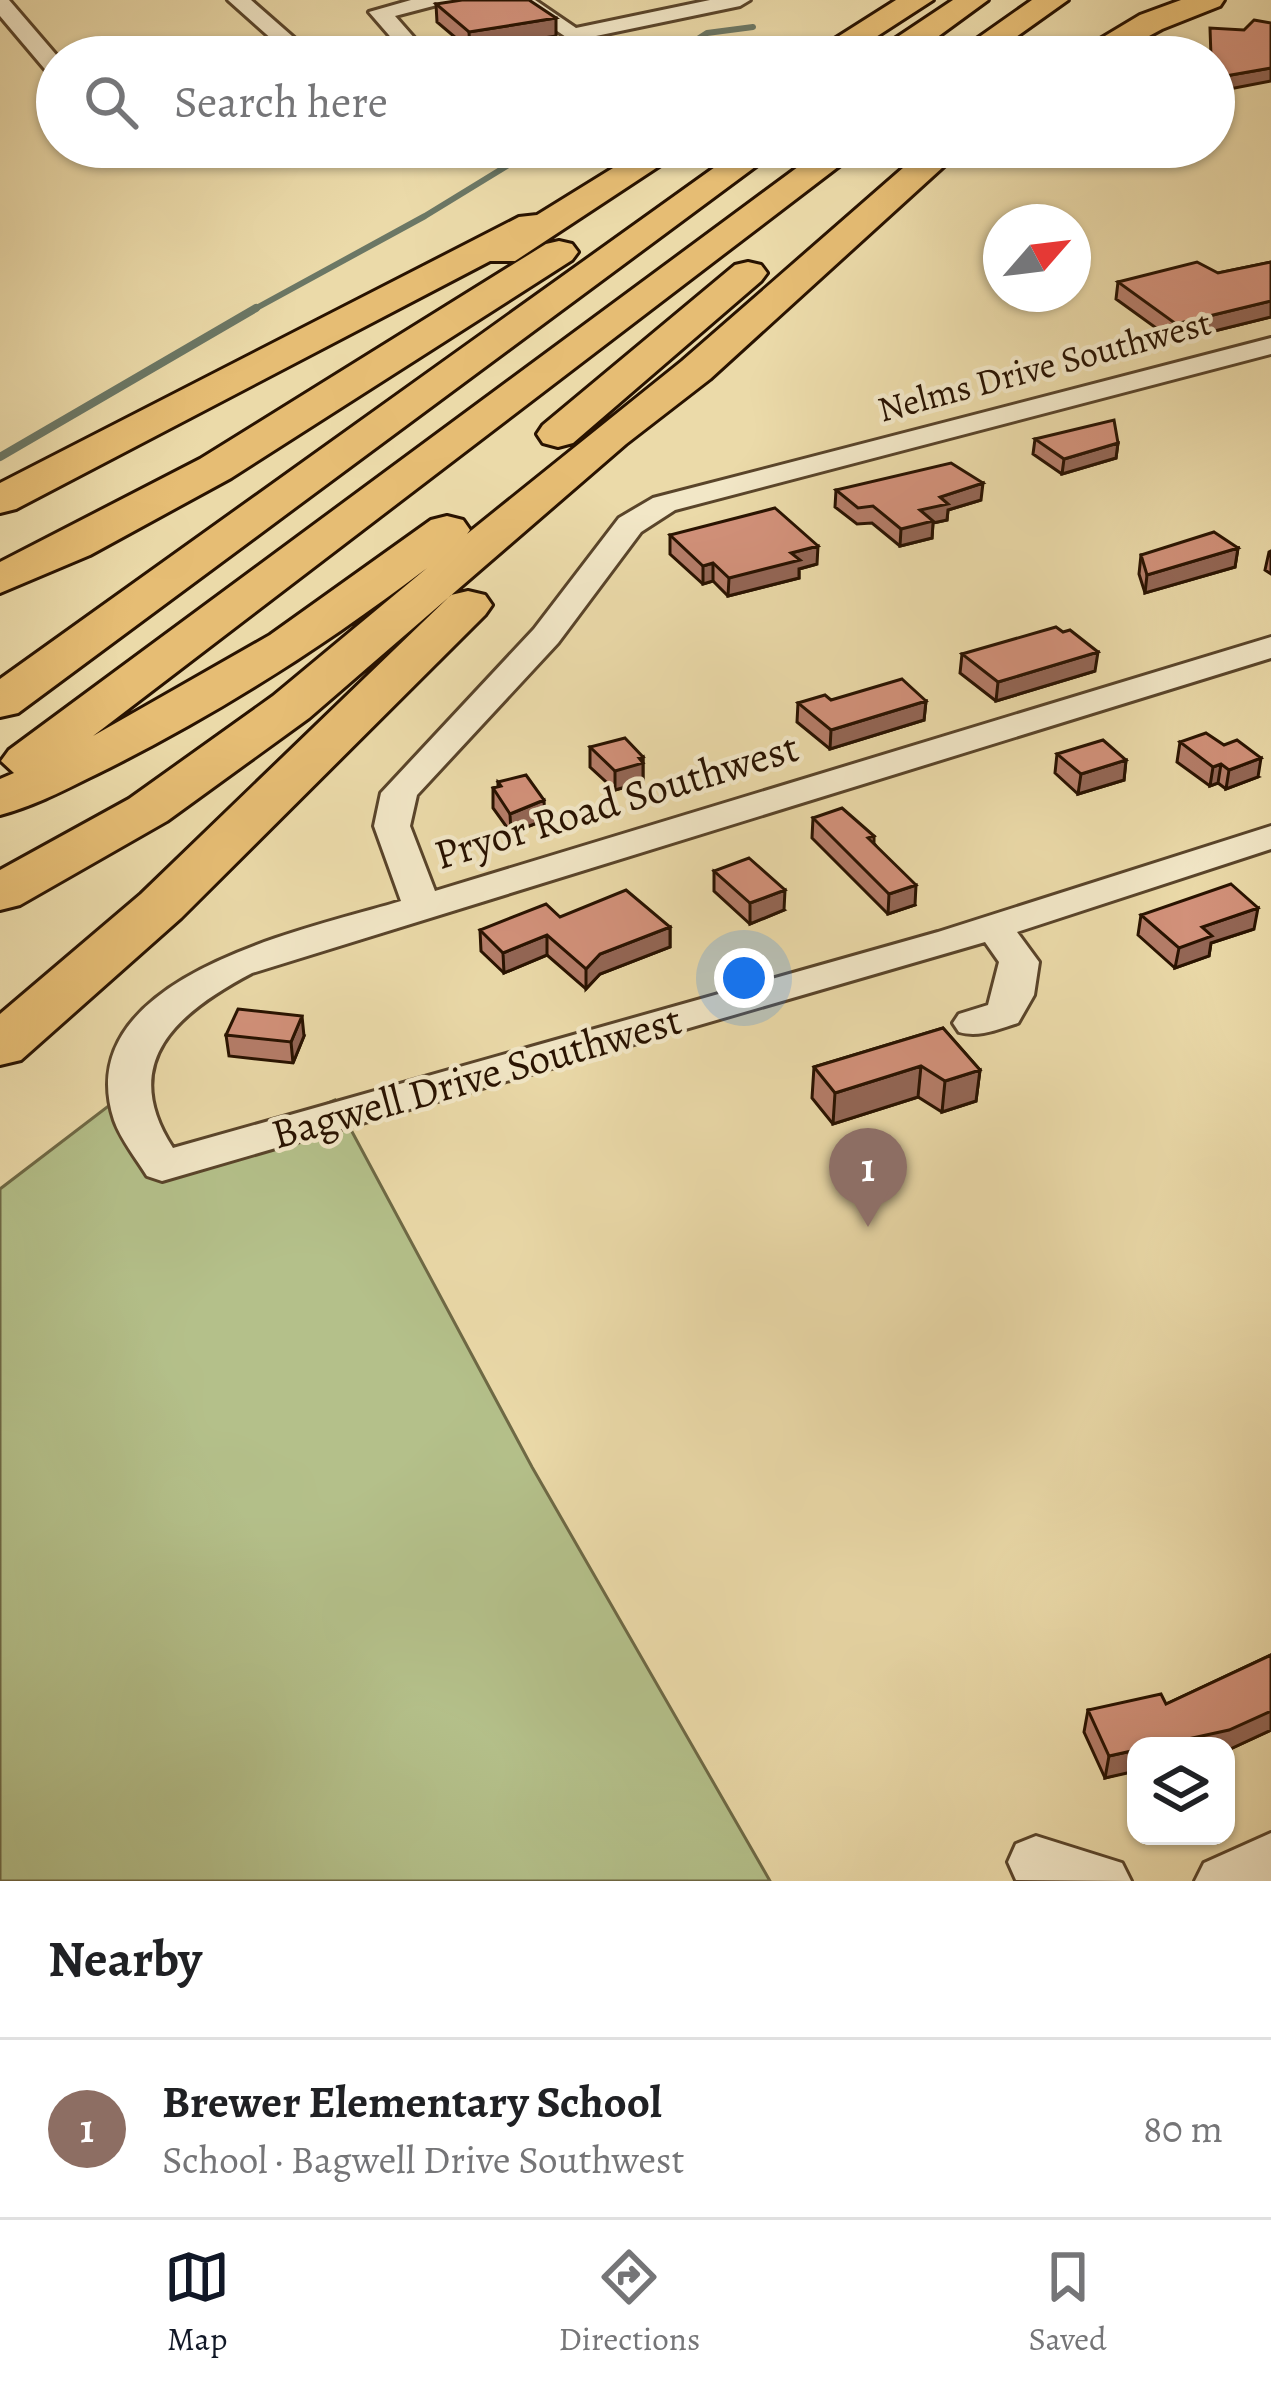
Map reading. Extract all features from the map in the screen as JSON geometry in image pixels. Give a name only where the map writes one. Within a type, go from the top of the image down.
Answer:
[{"type":"highway","points":[[827,36],[869,0]]},
{"type":"highway","points":[[857,36],[918,0]]},
{"type":"highway","points":[[921,36],[973,0]]},
{"type":"highway","points":[[999,36],[1053,0]]},
{"type":"highway","points":[[1030,36],[1079,0]]},
{"type":"highway","points":[[1079,36],[1141,0]]},
{"type":"highway","points":[[1125,36],[1209,0]]},
{"type":"highway","points":[[0,554],[134,482],[636,168]]},
{"type":"highway","points":[[0,579],[118,523],[212,470],[691,168]]},
{"type":"highway","points":[[0,702],[736,168]]},
{"type":"highway","points":[[0,782],[819,168]]},
{"type":"highway","points":[[0,799],[126,742],[214,695],[318,628],[495,492],[619,378],[722,296],[868,168]]},
{"type":"highway","points":[[0,893],[148,810],[291,707],[611,436],[696,370],[924,168]]},
{"type":"highway","points":[[0,500],[605,187]]},
{"type":"highway","points":[[0,1046],[161,906],[549,524],[696,370]]},
{"type":"highway","points":[[0,664],[273,501]]},
{"type":"highway","points":[[0,1029],[161,906]]},
{"type":"street","points":[[238,0],[280,36]]},
{"type":"street","points":[[401,36],[380,12],[446,0]]},
{"type":"street","points":[[520,0],[572,35],[740,0]]},
{"type":"street","points":[[639,0],[660,14]]},
{"type":"street","points":[[0,3],[36,45]]},
{"type":"street","name":"Nelms Drive Southwest","points":[[422,907],[392,826],[399,793],[546,636],[630,525],[664,504],[1271,346]]},
{"type":"street","name":"Pryor Road Southwest","points":[[162,1166],[134,1117],[128,1081],[140,1041],[167,1006],[199,982],[238,964],[1271,647]]},
{"type":"street","name":"Bagwell Drive Southwest","points":[[162,1166],[993,926],[1271,837]]},
{"type":"street","points":[[973,1023],[1004,1014],[1014,995],[1019,962],[993,926]]},
{"type":"street","points":[[1224,1881],[1271,1858]]},
{"type":"street","points":[[1036,1862],[1102,1881]]},
{"type":"green space","points":[[335,1100],[532,1467],[770,1881],[0,1881],[0,1189],[115,1101],[174,1169]]},
{"type":"building","points":[[529,0],[556,18],[469,32],[436,4]]},
{"type":"building","points":[[1254,20],[1271,23],[1271,68],[1235,74],[1235,36],[1210,36],[1210,28],[1244,30]]},
{"type":"building","points":[[1197,262],[1218,273],[1271,262],[1271,301],[1176,324],[1118,282]]},
{"type":"building","points":[[1114,420],[1118,443],[1064,459],[1035,439]]},
{"type":"building","points":[[951,463],[983,483],[940,497],[948,504],[920,510],[933,521],[901,529],[873,506],[858,508],[836,490]]},
{"type":"building","points":[[775,508],[818,546],[791,553],[800,560],[729,578],[713,563],[703,566],[670,535]]},
{"type":"building","points":[[1214,532],[1238,548],[1147,575],[1141,555]]},
{"type":"building","points":[[1056,627],[1070,630],[1098,652],[998,682],[962,654]]},
{"type":"building","points":[[902,679],[926,701],[831,730],[798,703],[825,695],[831,700]]},
{"type":"building","points":[[1206,733],[1224,745],[1237,740],[1261,758],[1229,770],[1221,764],[1213,767],[1180,742]]},
{"type":"building","points":[[625,738],[643,763],[615,771],[590,747]]},
{"type":"building","points":[[1103,740],[1126,760],[1081,774],[1057,754]]},
{"type":"building","points":[[526,775],[544,800],[510,814],[493,788],[501,786],[498,782]]},
{"type":"building","points":[[842,808],[874,836],[868,838],[916,885],[889,894],[813,818]]},
{"type":"building","points":[[749,858],[785,890],[750,903],[714,871]]},
{"type":"building","points":[[1231,884],[1258,908],[1202,927],[1212,936],[1179,948],[1141,915]]},
{"type":"building","points":[[626,890],[670,927],[600,954],[586,969],[547,935],[503,953],[480,930],[546,904],[560,917]]},
{"type":"building","points":[[238,1009],[302,1016],[291,1042],[226,1035]]},
{"type":"building","points":[[943,1028],[980,1070],[945,1081],[921,1066],[835,1093],[814,1067]]},
{"type":"building","points":[[1271,1655],[1271,1711],[1229,1730],[1197,1737],[1127,1737],[1127,1752],[1109,1756],[1088,1710],[1161,1694],[1166,1704]]},
{"type":"waterway","points":[[702,36],[753,27]]},
{"type":"waterway","points":[[251,311],[504,168]]},
{"type":"waterway","points":[[0,457],[256,308]]},
{"type":"place","name":"Brewer Elementary School","points":[[868,1227]]}]
